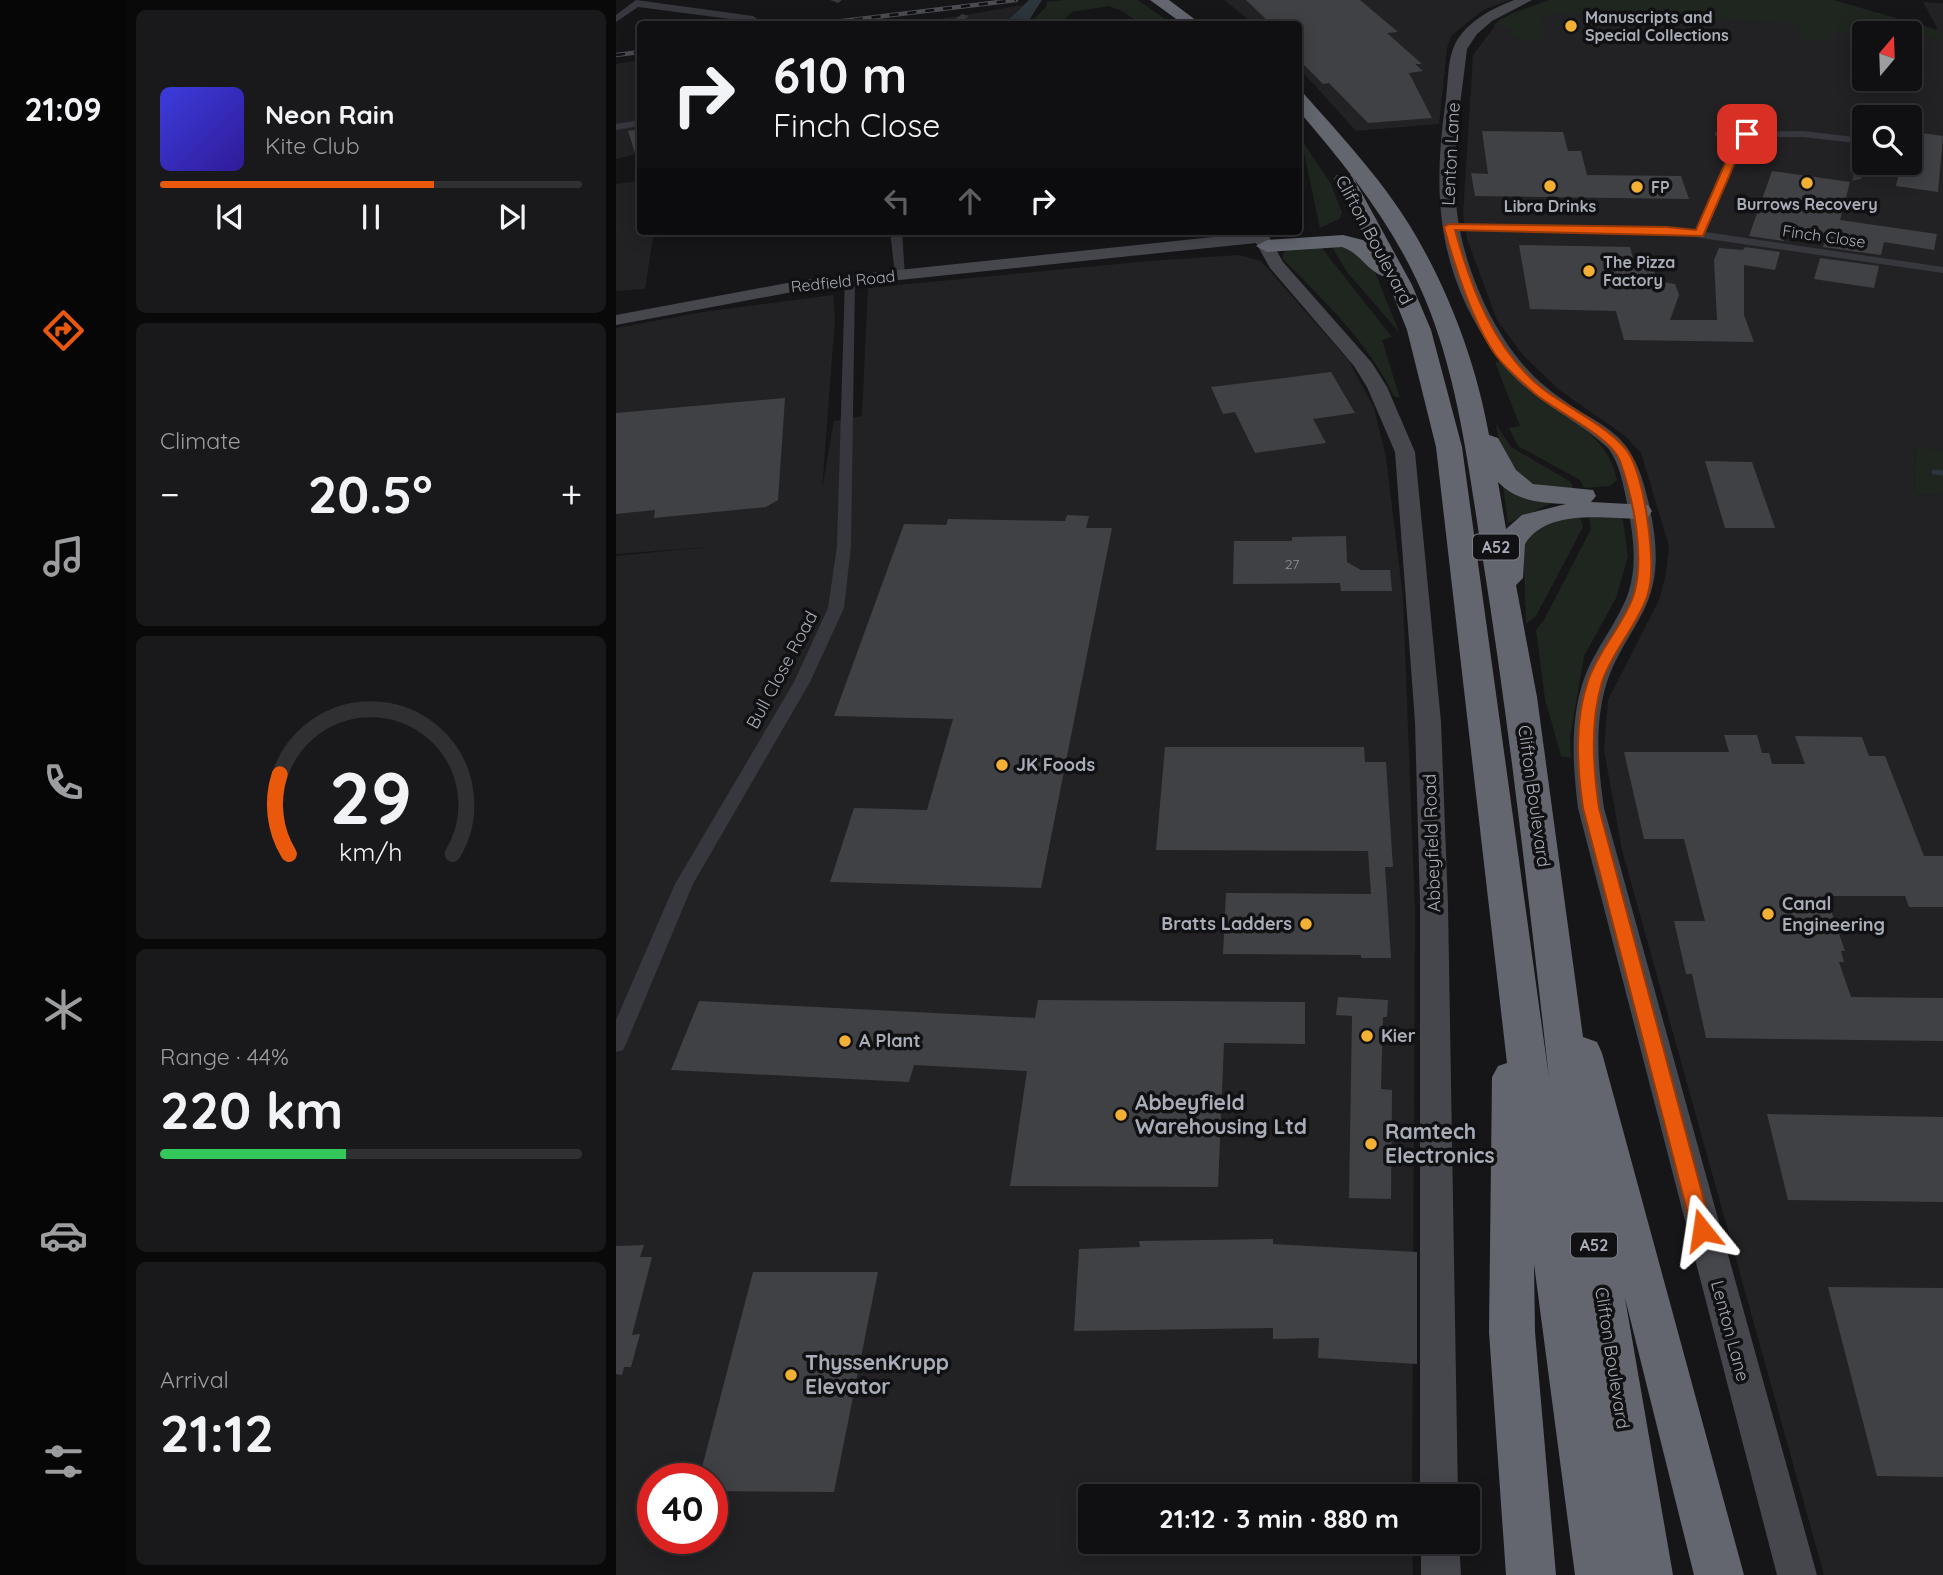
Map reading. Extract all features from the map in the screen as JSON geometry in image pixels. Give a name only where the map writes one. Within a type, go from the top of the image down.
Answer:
[{"type":"highway","points":[[1158,0],[1189,21]]},
{"type":"highway","points":[[1180,0],[1209,21]]},
{"type":"highway","name":"Clifton Boulevard","points":[[1302,103],[1361,171],[1405,235],[1431,286],[1470,399],[1509,626],[1554,947],[1575,1130],[1646,1558]]},
{"type":"highway","name":"Clifton Boulevard","points":[[1302,123],[1345,182],[1401,285],[1419,330],[1449,447],[1510,945],[1598,1556]]},
{"type":"highway","points":[[1302,235],[1343,224],[1351,216],[1345,182]]},
{"type":"highway","points":[[1264,241],[1299,235]]},
{"type":"highway","points":[[1264,241],[1343,241],[1361,246],[1401,285]]},
{"type":"highway","points":[[1470,399],[1499,470],[1517,487],[1545,495],[1636,503]]},
{"type":"highway","points":[[1509,626],[1511,544],[1522,527],[1545,516],[1636,503]]},
{"type":"highway","points":[[1510,945],[1512,1332],[1531,1575]]},
{"type":"highway","points":[[1554,947],[1719,1575]]},
{"type":"street","name":"Lenton Lane","points":[[1526,0],[1484,21],[1465,39],[1460,49],[1446,172],[1449,227],[1462,272],[1500,353],[1539,391],[1614,444],[1625,457],[1645,552],[1645,574],[1640,598],[1595,680],[1587,719],[1586,774],[1591,808],[1797,1575]]},
{"type":"street","points":[[616,19],[639,2],[753,19]]},
{"type":"street","points":[[958,21],[965,16]]},
{"type":"street","points":[[616,127],[637,124]]},
{"type":"street","points":[[1719,134],[1811,135],[1852,140]]},
{"type":"street","points":[[1699,234],[1742,134]]},
{"type":"street","points":[[1856,179],[1857,175]]},
{"type":"street","name":"Finch Close","points":[[1449,227],[1667,230],[1943,270]]},
{"type":"street","points":[[897,235],[901,274]]},
{"type":"street","name":"Redfield Road","points":[[616,320],[760,292],[849,280],[1264,241]]},
{"type":"street","name":"Abbeyfield Road","points":[[1264,241],[1276,264],[1362,363],[1377,387],[1405,452],[1429,735],[1434,905],[1439,1484]]},
{"type":"street","name":"Bull Close Road","points":[[616,1044],[684,884],[802,682],[836,608],[844,546],[849,280]]},
{"type":"street","points":[[1440,1554],[1441,1575]]},
{"type":"shaded area","points":[[1029,0],[1042,0],[1029,21],[1007,21]]},
{"type":"shaded area","points":[[1138,0],[1168,21],[1137,21],[1109,6],[1072,12],[1063,21],[1032,21],[1047,6],[1046,2]]},
{"type":"shaded area","points":[[1224,0],[1510,0],[1483,10],[1451,36],[1447,48],[1439,124],[1356,131],[1302,71],[1302,21],[1250,21]]},
{"type":"shaded area","points":[[1549,0],[1833,0],[1906,21],[1852,21],[1852,91],[1922,91],[1922,25],[1938,30],[1923,2],[1943,3],[1943,452],[1916,447],[1914,494],[1943,495],[1943,1575],[1824,1575],[1622,850],[1604,750],[1608,700],[1659,600],[1666,574],[1669,546],[1641,453],[1625,436],[1558,389],[1522,354],[1497,320],[1467,239],[1463,215],[1473,55],[1500,19]]},
{"type":"shaded area","points":[[1549,0],[1833,0],[1905,21],[1852,21],[1852,33],[1829,33],[1833,41],[1803,40],[1797,27],[1791,23],[1706,18],[1702,15],[1549,14],[1541,19],[1546,37],[1531,41],[1511,36],[1514,28],[1493,25],[1510,14]]},
{"type":"shaded area","points":[[1023,5],[1007,21],[921,21]]},
{"type":"shaded area","points":[[1922,26],[1939,31],[1943,39],[1922,37]]},
{"type":"shaded area","points":[[637,60],[637,154],[616,159],[616,64]]},
{"type":"shaded area","points":[[1302,140],[1331,184],[1342,213],[1339,219],[1320,228]]},
{"type":"shaded area","points":[[637,181],[637,235],[653,235],[645,289],[616,291],[616,184]]},
{"type":"shaded area","points":[[1330,244],[1341,245],[1369,257],[1399,332],[1347,272]]},
{"type":"shaded area","points":[[1321,247],[1392,337],[1382,340],[1400,398],[1394,396],[1371,357],[1344,323],[1283,259],[1283,253],[1289,249]]},
{"type":"shaded area","points":[[1239,255],[1261,261],[1349,361],[1374,408],[1386,457],[1403,597],[1415,910],[1412,1484],[1078,1484],[1078,1554],[1412,1554],[1413,1575],[616,1575],[616,556],[707,547],[616,554],[616,328],[703,312],[833,295],[835,319],[822,489],[834,421],[862,416],[868,288]]},
{"type":"shaded area","points":[[1504,361],[1529,390],[1594,438],[1612,463],[1617,480],[1610,486],[1584,488],[1580,480],[1518,446],[1509,428],[1520,426],[1495,362]]},
{"type":"shaded area","points":[[1496,424],[1511,447],[1571,482],[1573,488],[1541,485],[1518,476],[1504,456]]},
{"type":"shaded area","points":[[1916,446],[1943,452],[1943,495],[1914,494]]},
{"type":"shaded area","points":[[1503,485],[1576,503],[1552,503],[1508,523]]},
{"type":"shaded area","points":[[1588,513],[1617,516],[1623,520],[1628,556],[1616,598],[1584,656],[1570,737],[1571,758],[1561,756],[1545,699],[1536,630],[1544,620],[1591,529]]},
{"type":"shaded area","points":[[1580,517],[1583,527],[1536,616],[1526,624],[1523,542],[1535,523]]},
{"type":"building","points":[[1246,0],[1360,0],[1398,32],[1387,33],[1422,64],[1415,64],[1423,71],[1409,73],[1432,118],[1368,123],[1329,83],[1323,84],[1302,63],[1302,21],[1268,21]]},
{"type":"building","points":[[637,130],[637,159],[628,131]]},
{"type":"building","points":[[1482,131],[1563,132],[1568,151],[1581,151],[1587,175],[1681,176],[1689,199],[1475,196],[1471,173],[1488,174]]},
{"type":"building","points":[[1922,133],[1943,136],[1938,192],[1896,186],[1898,175],[1922,175]]},
{"type":"building","points":[[1772,171],[1850,182],[1840,220],[1937,234],[1934,250],[1884,242],[1881,255],[1823,247],[1827,234],[1794,229],[1791,236],[1786,235],[1784,241],[1749,236]]},
{"type":"building","points":[[1519,245],[1630,247],[1634,262],[1652,262],[1657,281],[1675,284],[1679,295],[1670,320],[1717,320],[1714,260],[1719,248],[1743,250],[1745,247],[1780,252],[1775,270],[1744,265],[1744,315],[1754,342],[1624,340],[1616,311],[1530,309]]},
{"type":"building","points":[[1820,258],[1879,266],[1874,288],[1814,279]]},
{"type":"building","points":[[1331,372],[1355,413],[1313,419],[1326,443],[1255,453],[1235,412],[1223,414],[1211,387]]},
{"type":"building","points":[[785,398],[778,500],[766,507],[654,518],[655,510],[616,514],[616,413]]},
{"type":"building","points":[[1705,461],[1752,462],[1775,528],[1725,528]]},
{"type":"building","points":[[1067,515],[1089,516],[1086,528],[1112,528],[1041,888],[830,882],[854,808],[927,810],[953,719],[834,716],[904,524],[946,525],[948,519],[1065,521]]},
{"type":"building","points":[[1346,536],[1347,562],[1361,570],[1390,570],[1392,591],[1341,591],[1340,583],[1233,584],[1234,541],[1292,541],[1292,537]]},
{"type":"building","points":[[1724,735],[1757,735],[1762,753],[1769,753],[1772,764],[1805,764],[1795,736],[1862,737],[1869,756],[1885,756],[1924,856],[1943,856],[1943,907],[1909,907],[1905,896],[1826,896],[1845,951],[1841,951],[1844,962],[1839,962],[1851,997],[1943,998],[1943,1041],[1706,1038],[1692,974],[1686,974],[1674,921],[1705,921],[1684,839],[1644,839],[1624,752],[1729,752]]},
{"type":"building","points":[[1165,747],[1364,747],[1365,762],[1386,762],[1393,867],[1385,867],[1391,958],[1361,958],[1361,955],[1223,954],[1226,893],[1371,894],[1368,851],[1156,850]]},
{"type":"building","points":[[1338,997],[1388,1000],[1387,1017],[1383,1017],[1381,1089],[1392,1090],[1391,1199],[1349,1198],[1352,1016],[1336,1015]]},
{"type":"building","name":"Abbeyfield Warehousing Ltd","points":[[1038,1000],[1305,1002],[1305,1044],[1224,1043],[1218,1187],[1010,1186],[1027,1071],[914,1065],[909,1082],[671,1070],[699,1001],[1035,1018]]},
{"type":"building","points":[[1767,1114],[1943,1117],[1943,1202],[1788,1200]]},
{"type":"building","points":[[1273,1239],[1273,1244],[1417,1252],[1417,1364],[1318,1358],[1319,1338],[1273,1339],[1273,1328],[1074,1331],[1079,1249],[1140,1247],[1139,1241]]},
{"type":"building","points":[[644,1245],[640,1257],[652,1257],[632,1335],[640,1334],[631,1367],[624,1367],[622,1375],[616,1374],[616,1246]]},
{"type":"building","name":"ThyssenKrupp Elevator","points":[[753,1272],[878,1272],[834,1492],[728,1491],[728,1463],[703,1463]]},
{"type":"building","points":[[1828,1287],[1943,1288],[1943,1477],[1877,1476]]},
{"type":"waterway","points":[[1934,472],[1943,473]]},
{"type":"railway","points":[[843,21],[1016,0]]},
{"type":"railway","points":[[616,55],[637,52]]},
{"type":"place","name":"Manuscripts and Special Collections","points":[[1571,26]]},
{"type":"place","name":"Burrows Recovery","points":[[1807,183]]},
{"type":"place","name":"Libra Drinks","points":[[1550,186]]},
{"type":"place","name":"FP","points":[[1637,187]]},
{"type":"place","name":"The Pizza Factory","points":[[1589,271]]},
{"type":"place","name":"JK Foods","points":[[1002,765]]},
{"type":"place","name":"Canal Engineering","points":[[1768,914]]},
{"type":"place","name":"Bratts Ladders","points":[[1306,924]]},
{"type":"place","name":"Kier","points":[[1367,1036]]},
{"type":"place","name":"A Plant","points":[[845,1041]]},
{"type":"place","name":"Abbeyfield Warehousing Ltd","points":[[1121,1115]]},
{"type":"place","name":"Ramtech Electronics","points":[[1371,1144]]},
{"type":"place","name":"ThyssenKrupp Elevator","points":[[791,1375]]},
{"type":"route","points":[[1702,1230],[1591,808],[1586,774],[1587,719],[1595,680],[1640,598],[1645,574],[1644,533],[1625,457],[1596,430],[1539,391],[1500,353],[1462,272],[1452,245],[1449,227],[1667,230],[1699,234],[1742,134],[1747,134]]}]
